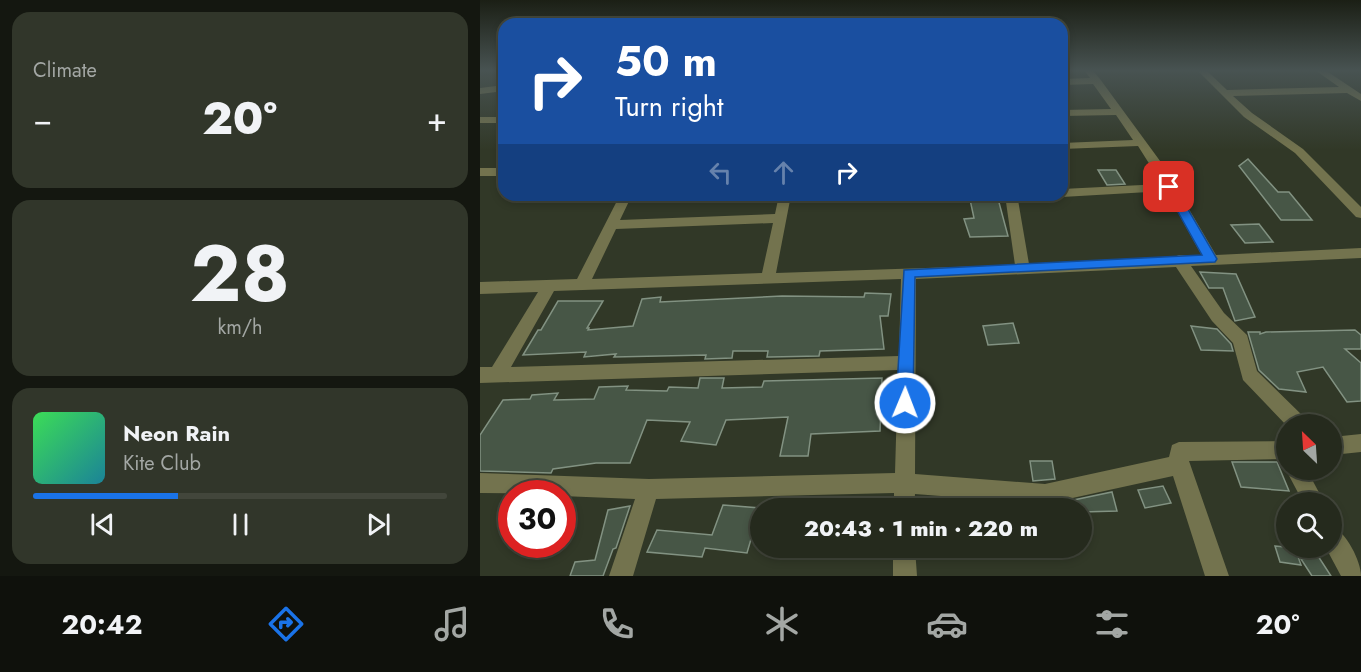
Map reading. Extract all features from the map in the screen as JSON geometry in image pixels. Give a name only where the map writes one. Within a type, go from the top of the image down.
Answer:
[{"type":"street","points":[[1108,97],[1169,187],[1211,259]]},
{"type":"street","points":[[1229,97],[1248,115],[1299,151],[1361,214]]},
{"type":"street","points":[[1068,113],[1120,112]]},
{"type":"street","points":[[480,120],[498,120]]},
{"type":"street","points":[[1068,146],[1141,143]]},
{"type":"street","points":[[480,172],[498,171]]},
{"type":"street","points":[[1068,193],[1169,187]]},
{"type":"street","points":[[581,286],[623,201]]},
{"type":"street","points":[[768,278],[784,201]]},
{"type":"street","points":[[1013,201],[1023,269]]},
{"type":"street","points":[[612,225],[780,218]]},
{"type":"street","points":[[480,288],[1023,269],[1361,253]]},
{"type":"street","points":[[1179,260],[1218,317],[1241,340],[1249,375],[1288,414]]},
{"type":"street","points":[[904,498],[905,363],[909,273]]},
{"type":"street","points":[[489,374],[549,287]]},
{"type":"street","points":[[489,374],[905,363]]},
{"type":"street","points":[[1342,445],[1361,443]]},
{"type":"street","points":[[1217,576],[1179,465],[1179,452],[1276,450]]},
{"type":"street","points":[[480,483],[648,489],[903,483],[1045,494],[1179,465]]},
{"type":"street","points":[[621,576],[648,489]]},
{"type":"street","points":[[1342,555],[1354,576]]},
{"type":"street","points":[[904,558],[905,576]]},
{"type":"building","points":[[1248,159],[1278,192],[1289,192],[1312,220],[1281,220],[1239,166]]},
{"type":"building","points":[[1098,170],[1116,170],[1125,184],[1107,185]]},
{"type":"building","points":[[970,201],[999,201],[1008,236],[970,237],[964,219],[974,218]]},
{"type":"building","points":[[1259,224],[1273,242],[1245,243],[1231,225]]},
{"type":"building","points":[[1200,272],[1236,274],[1255,317],[1235,321],[1223,288],[1209,288]]},
{"type":"building","points":[[865,293],[891,294],[888,316],[880,316],[884,349],[820,351],[819,356],[770,357],[767,357],[768,351],[733,351],[732,358],[705,359],[706,355],[614,357],[616,354],[584,357],[586,352],[523,355],[558,301],[603,301],[587,328],[588,330],[633,326],[642,299],[661,297],[660,302],[782,296],[864,297]]},
{"type":"building","points":[[1013,323],[1019,343],[988,345],[983,326]]},
{"type":"building","points":[[1191,326],[1217,329],[1231,344],[1233,351],[1201,350]]},
{"type":"building","points":[[1355,330],[1361,335],[1361,349],[1345,349],[1361,363],[1361,401],[1347,402],[1323,367],[1297,372],[1306,392],[1279,389],[1259,370],[1248,332],[1260,332],[1260,334]]},
{"type":"building","points":[[700,378],[724,378],[722,388],[762,387],[764,381],[882,378],[880,431],[811,434],[808,456],[780,456],[788,417],[726,420],[716,445],[681,441],[690,422],[647,420],[630,463],[596,463],[553,469],[551,473],[480,471],[480,435],[503,400],[530,399],[532,395],[558,393],[554,400],[594,399],[599,387],[628,386],[626,390],[667,391],[669,387],[698,388]]},
{"type":"building","points":[[1030,461],[1052,461],[1055,479],[1033,481]]},
{"type":"building","points":[[1232,462],[1276,462],[1276,480],[1284,480],[1289,491],[1241,487]]},
{"type":"building","points":[[1163,486],[1171,503],[1145,508],[1138,490]]},
{"type":"building","points":[[1112,492],[1117,511],[1092,512],[1092,498],[1083,498]]},
{"type":"building","points":[[723,505],[750,507],[750,543],[747,553],[705,548],[702,557],[647,552],[657,530],[712,535]]},
{"type":"building","points":[[630,506],[616,548],[613,549],[603,576],[570,576],[575,562],[595,560],[608,510]]},
{"type":"building","points":[[1279,558],[1299,558],[1301,565],[1280,562]]},
{"type":"building","points":[[1319,558],[1331,576],[1312,576],[1301,559]]},
{"type":"route","points":[[905,403],[909,273],[996,271],[1211,259],[1169,187]]}]
